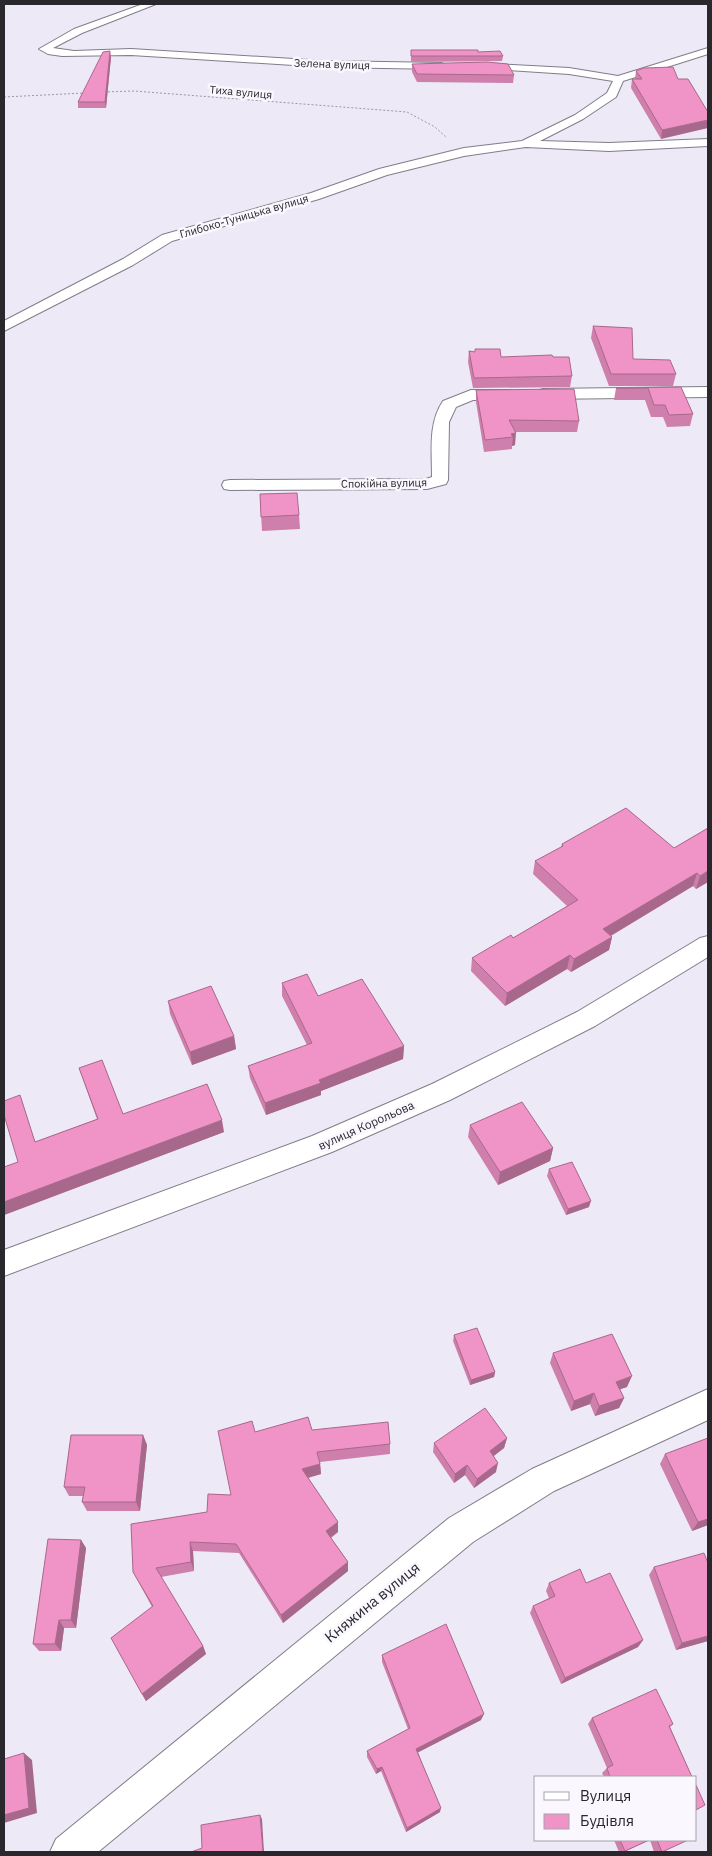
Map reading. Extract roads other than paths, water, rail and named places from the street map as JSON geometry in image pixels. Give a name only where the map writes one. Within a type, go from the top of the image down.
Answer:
[{"type":"street","name":"Зелена вулиця","points":[[151,4],[78,31],[44,49],[60,54],[112,52],[337,65],[454,66]]},
{"type":"street","points":[[471,66],[569,70],[620,79],[708,51]]},
{"type":"street","points":[[526,144],[579,117],[612,95],[620,79]]},
{"type":"street","points":[[526,144],[609,147],[708,143]]},
{"type":"street","name":"Глибоко-Туницька вулиця","points":[[4,327],[128,262],[168,238],[315,196],[384,172],[464,152],[526,144]]},
{"type":"street","name":"Спокійна вулиця","points":[[230,485],[427,484],[440,480],[440,422],[449,404],[471,395],[708,392]]},
{"type":"street","name":"вулиця Корольова","points":[[4,1263],[322,1144],[441,1092],[586,1019],[708,945]]},
{"type":"street","name":"Княжина вулиця","points":[[69,1852],[461,1530],[543,1480],[708,1404]]}]
